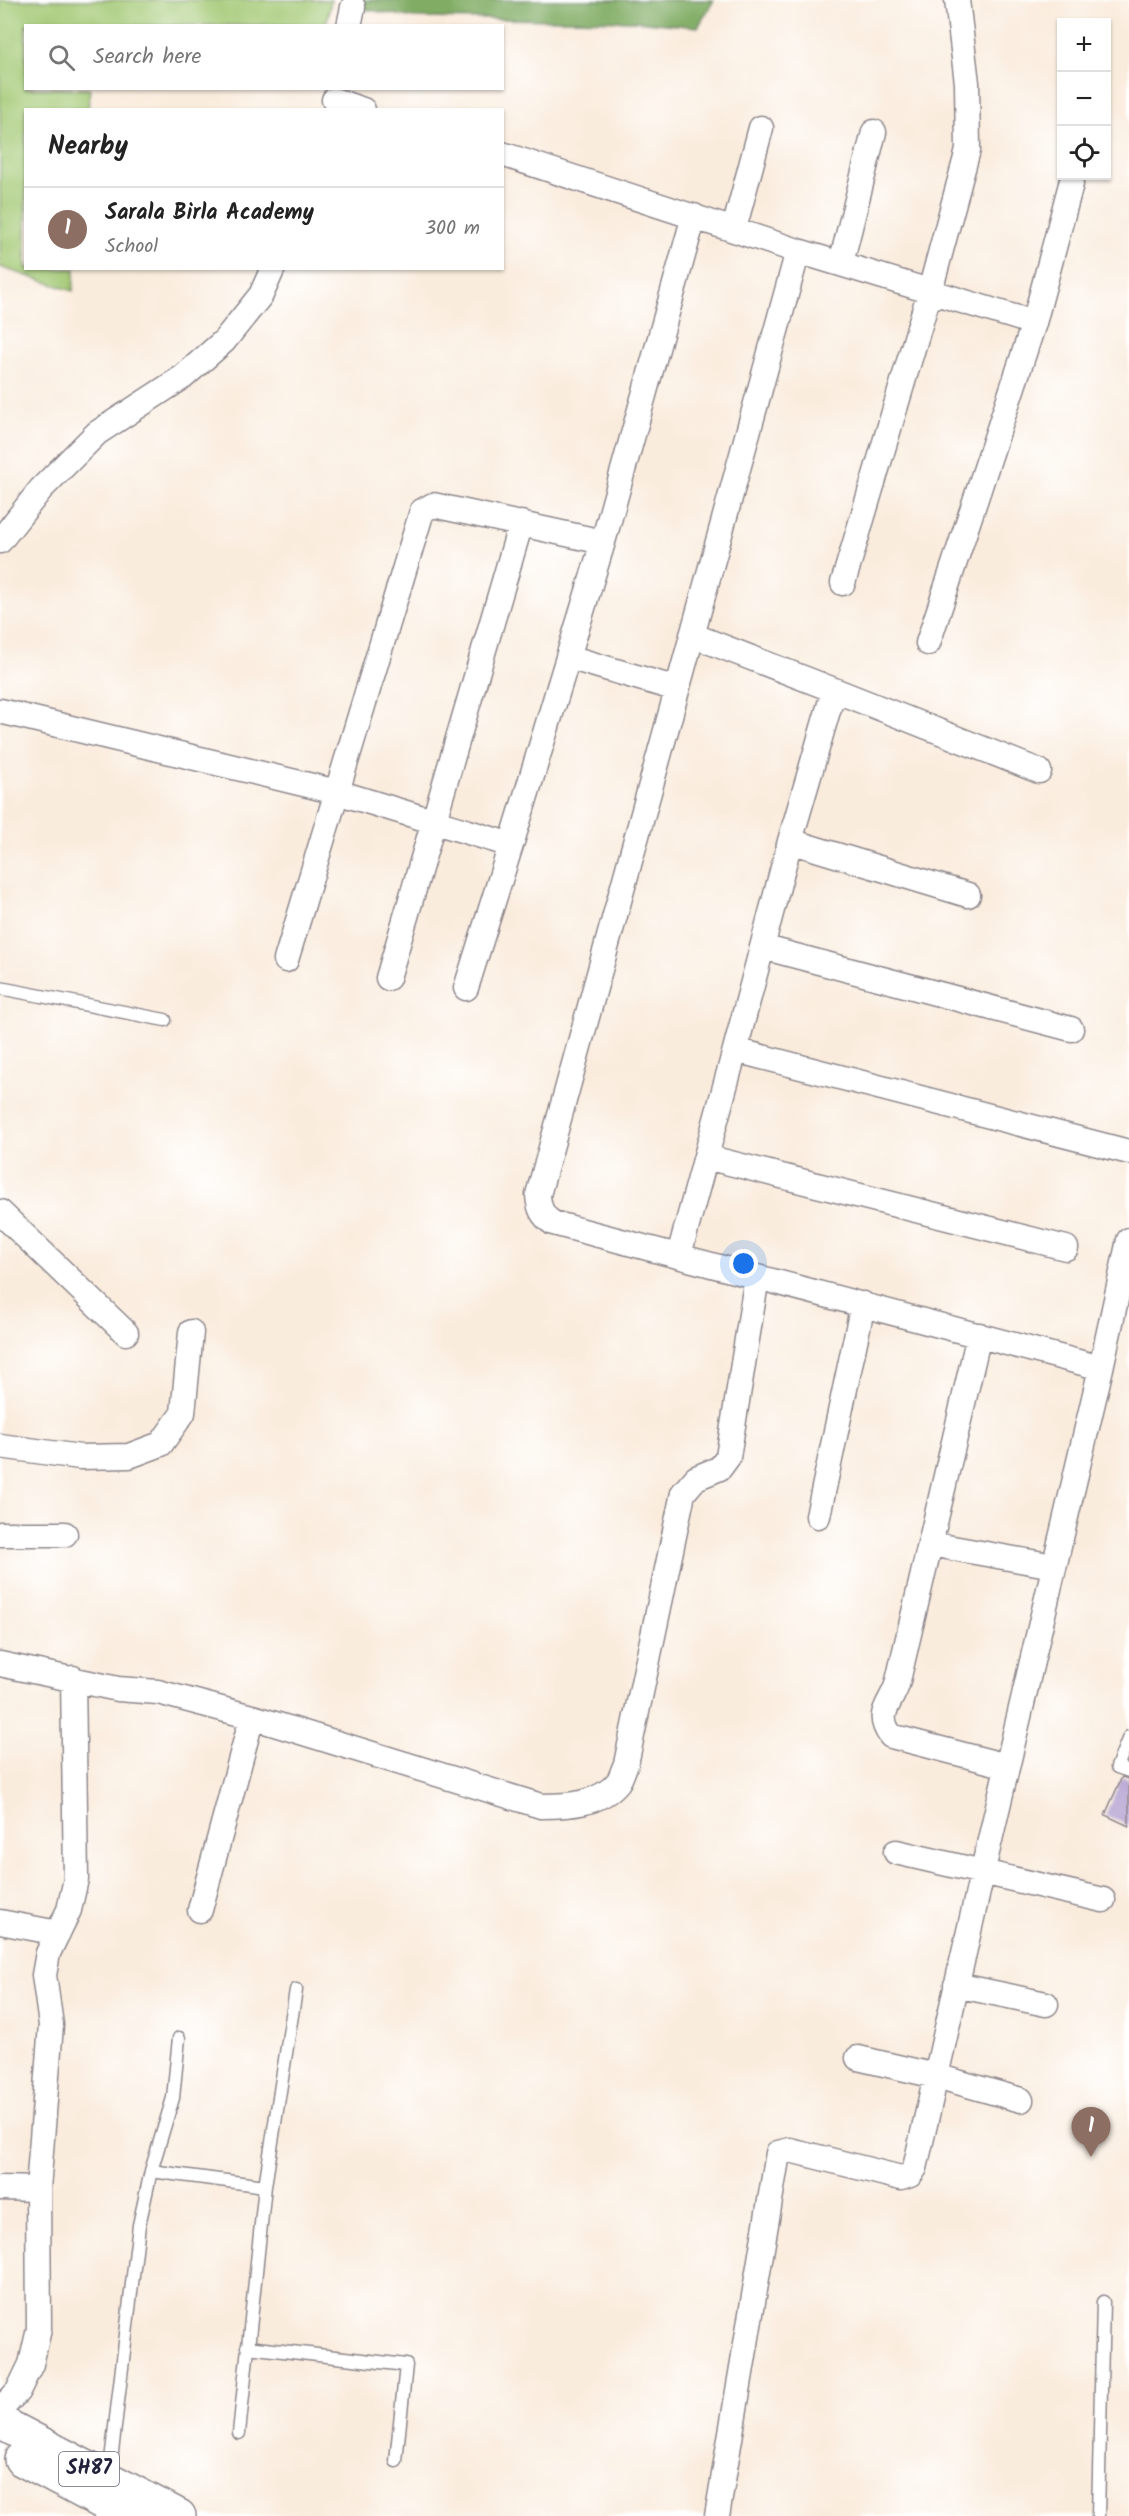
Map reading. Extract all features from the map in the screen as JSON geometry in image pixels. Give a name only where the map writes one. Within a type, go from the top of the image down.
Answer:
[{"type":"main road","name":"SH87","points":[[0,2422],[114,2500]]},
{"type":"main road","name":"SH87","points":[[0,2447],[114,2500],[179,2516]]},
{"type":"street","points":[[843,584],[930,291],[968,150],[967,83],[957,0]]},
{"type":"street","points":[[334,99],[358,108]]},
{"type":"street","points":[[734,229],[761,128]]},
{"type":"street","points":[[841,264],[874,132]]},
{"type":"street","points":[[504,155],[841,264],[1034,323]]},
{"type":"street","points":[[928,643],[1034,323],[1071,184]]},
{"type":"street","points":[[466,988],[603,542],[694,216]]},
{"type":"street","points":[[798,250],[538,1195],[539,1208],[545,1218],[553,1223],[1101,1368]]},
{"type":"street","points":[[0,541],[41,489],[97,433],[183,377],[224,341],[261,295],[272,270]]},
{"type":"street","points":[[286,960],[422,511],[433,505],[603,542]]},
{"type":"street","points":[[388,978],[521,523]]},
{"type":"street","points":[[692,635],[1039,771]]},
{"type":"street","points":[[568,657],[677,689]]},
{"type":"street","points":[[679,1255],[790,841],[834,690]]},
{"type":"street","points":[[0,711],[337,792],[511,845]]},
{"type":"street","points":[[790,841],[968,894]]},
{"type":"street","points":[[762,947],[1071,1029]]},
{"type":"street","points":[[735,1050],[1129,1152]]},
{"type":"street","points":[[706,1157],[1066,1248]]},
{"type":"street","points":[[0,1212],[126,1333]]},
{"type":"street","points":[[717,2516],[778,2153],[790,2150],[901,2178],[910,2175],[915,2168],[1129,1240]]},
{"type":"street","points":[[0,1664],[118,1689],[158,1692],[252,1717],[541,1806],[574,1806],[598,1797],[618,1782],[626,1764],[683,1493],[696,1478],[720,1468],[728,1457],[757,1277]]},
{"type":"street","points":[[818,1516],[863,1304]]},
{"type":"street","points":[[0,1446],[80,1458],[129,1456],[161,1444],[183,1413],[191,1332]]},
{"type":"street","points":[[979,1335],[897,1685],[892,1699],[884,1710],[883,1725],[891,1736],[1007,1766]]},
{"type":"street","points":[[0,1534],[64,1534]]},
{"type":"street","points":[[930,1544],[1054,1566]]},
{"type":"street","points":[[0,2410],[18,2391],[31,2364],[39,2329],[38,2188],[51,2055],[51,2025],[44,1975],[48,1953],[69,1910],[76,1879],[73,1678]]},
{"type":"street","points":[[200,1910],[252,1717]]},
{"type":"street","points":[[896,1852],[982,1874],[1103,1899]]},
{"type":"street","points":[[0,1922],[58,1933]]},
{"type":"street","points":[[956,1985],[1046,2004]]},
{"type":"street","points":[[858,2058],[936,2076],[1021,2100]]},
{"type":"street","points":[[0,2188],[38,2188]]},
{"type":"lane","points":[[0,988],[165,1020]]},
{"type":"lane","points":[[1129,1737],[1117,1767],[1129,1771]]},
{"type":"lane","points":[[239,2433],[265,2186],[296,1990]]},
{"type":"lane","points":[[114,2500],[139,2225],[150,2171],[173,2098],[179,2038]]},
{"type":"lane","points":[[150,2171],[265,2186]]},
{"type":"lane","points":[[1098,2516],[1103,2302]]},
{"type":"lane","points":[[247,2347],[406,2365],[396,2461]]},
{"type":"green space","points":[[0,0],[331,0],[326,24],[24,24],[24,90],[90,90],[88,108],[24,108],[24,270],[75,270],[73,291],[0,267]]},
{"type":"green space","points":[[353,0],[714,0],[698,27],[635,21],[415,18],[353,7]]},
{"type":"building","points":[[1122,1777],[1129,1779],[1129,1826],[1105,1815]]},
{"type":"place","name":"Sarala Birla Academy","points":[[1091,2157]]}]
